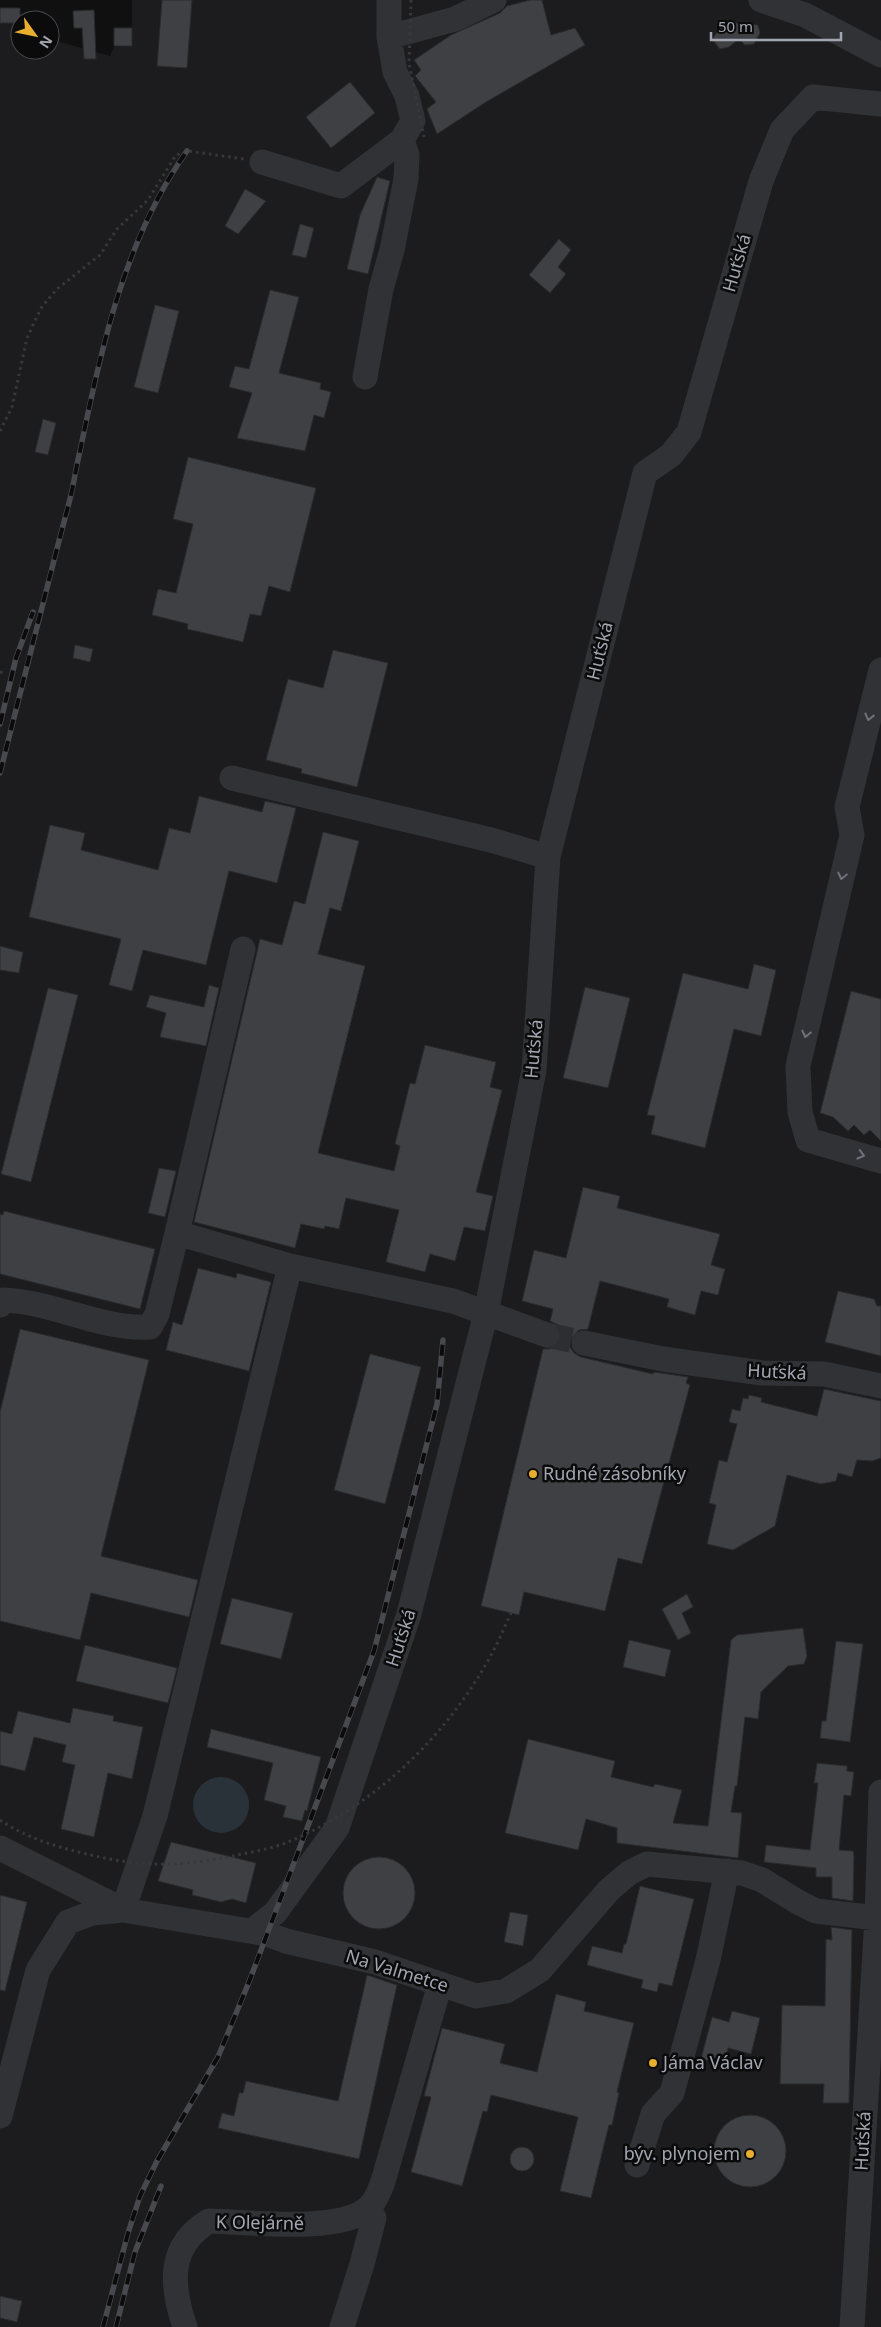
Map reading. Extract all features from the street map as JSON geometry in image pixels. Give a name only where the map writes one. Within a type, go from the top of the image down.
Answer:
[{"type":"street","points":[[365,377],[381,289],[392,250],[406,180],[407,155],[413,139],[413,121],[407,96],[395,72],[389,37],[389,0]]},
{"type":"street","points":[[389,37],[455,19],[494,0]]},
{"type":"street","points":[[762,0],[804,15],[881,55]]},
{"type":"street","name":"Huťská","points":[[252,1931],[275,1913],[337,1828],[410,1614],[488,1305],[534,1070],[548,856],[645,473],[671,455],[689,432],[761,181],[782,130],[813,97],[881,104]]},
{"type":"street","points":[[262,162],[341,186],[413,139]]},
{"type":"street","points":[[881,670],[847,807],[852,834],[798,1066],[800,1112],[808,1140],[881,1161]]},
{"type":"street","points":[[232,778],[491,840],[548,856]]},
{"type":"street","points":[[0,1305],[3,1300],[23,1300],[136,1328],[150,1327],[157,1314],[177,1233],[243,949]]},
{"type":"street","points":[[177,1233],[290,1266],[453,1301],[488,1305],[547,1335]]},
{"type":"street","points":[[0,1848],[123,1910],[155,1816],[290,1266]]},
{"type":"street","name":"Huťská","points":[[584,1343],[762,1373],[824,1374],[881,1386]]},
{"type":"street","name":"Huťská","points":[[852,2327],[876,1918],[881,1792]]},
{"type":"street","name":"Na Valmetce","points":[[0,2116],[38,1970],[68,1922],[92,1913],[123,1910],[252,1931],[375,1962],[476,1996],[506,1991],[540,1970],[609,1890],[629,1873],[647,1864],[726,1870],[762,1880],[798,1902],[816,1910],[876,1918]]},
{"type":"street","points":[[637,2165],[653,2114],[672,2093],[686,2034],[708,1960],[726,1870]]},
{"type":"street","points":[[342,2327],[374,2218],[368,2208],[380,2188],[388,2164],[440,1984]]},
{"type":"street","name":"K Olejárně","points":[[185,2327],[173,2283],[180,2252],[198,2227],[209,2221],[325,2224],[350,2218],[368,2208]]},
{"type":"path","points":[[411,0],[409,63],[413,139]]},
{"type":"path","points":[[0,431],[12,407],[27,338],[41,308],[57,289],[100,255],[117,229],[148,200],[176,156],[188,150],[262,162]]},
{"type":"path","points":[[0,672],[5,673]]},
{"type":"path","points":[[0,1820],[39,1840],[75,1852],[146,1865],[204,1862],[286,1843],[353,1807],[376,1792],[401,1770],[456,1710],[490,1657],[511,1613]]},
{"type":"shaded area","points":[[132,0],[881,0],[881,2327],[0,2327],[0,23],[10,23],[10,60],[60,60],[60,42],[110,56],[114,47],[132,46]]},
{"type":"shaded area","points":[[221,1777],[232,1779],[241,1785],[247,1794],[249,1805],[247,1816],[241,1825],[232,1831],[221,1833],[210,1831],[201,1825],[195,1816],[193,1805],[195,1794],[201,1785],[210,1779]]},
{"type":"building","points":[[162,0],[192,0],[187,68],[157,66]]},
{"type":"building","points":[[530,0],[542,0],[551,35],[575,28],[585,45],[486,102],[437,134],[427,109],[436,102],[415,76],[421,70],[414,60],[451,35],[500,13],[507,6]]},
{"type":"building","points":[[0,8],[20,8],[20,10],[10,10],[10,23],[0,23]]},
{"type":"building","points":[[94,10],[96,59],[84,59],[82,28],[74,28],[73,11]]},
{"type":"building","points":[[725,22],[758,25],[760,33],[754,44],[745,45],[739,39],[729,47],[720,49],[712,39]]},
{"type":"building","points":[[114,28],[132,28],[132,46],[114,46]]},
{"type":"building","points":[[350,82],[375,113],[331,148],[306,117]]},
{"type":"building","points":[[377,177],[390,181],[368,274],[347,269],[360,215]]},
{"type":"building","points":[[245,189],[266,201],[238,234],[225,226]]},
{"type":"building","points":[[300,224],[314,228],[306,258],[292,255]]},
{"type":"building","points":[[559,239],[571,250],[558,267],[566,274],[550,293],[529,275]]},
{"type":"building","points":[[270,290],[299,297],[279,373],[321,383],[320,389],[331,392],[324,418],[314,415],[305,451],[237,438],[252,393],[229,387],[235,366],[249,369]]},
{"type":"building","points":[[155,305],[179,311],[158,393],[134,387]]},
{"type":"building","points":[[43,419],[56,423],[48,455],[35,452]]},
{"type":"building","points":[[188,457],[316,488],[290,592],[269,586],[261,616],[250,614],[243,642],[187,629],[188,624],[152,615],[158,589],[176,593],[193,524],[173,519]]},
{"type":"building","points":[[75,645],[93,649],[90,662],[73,658]]},
{"type":"building","points":[[333,650],[388,663],[357,787],[301,773],[302,769],[266,760],[288,679],[323,688]]},
{"type":"building","points":[[199,796],[262,812],[265,801],[296,808],[277,883],[229,871],[206,965],[143,950],[132,991],[109,985],[121,939],[29,917],[50,825],[85,833],[81,850],[158,870],[169,828],[190,833]]},
{"type":"building","points":[[323,832],[359,841],[341,911],[330,908],[318,954],[365,966],[318,1153],[394,1171],[400,1146],[395,1144],[407,1095],[410,1083],[415,1084],[425,1045],[496,1062],[490,1087],[502,1090],[476,1192],[493,1196],[485,1231],[464,1227],[455,1261],[430,1254],[425,1272],[386,1262],[399,1210],[346,1198],[339,1229],[325,1226],[324,1229],[301,1224],[295,1248],[194,1222],[260,939],[282,945],[294,901],[305,904]]},
{"type":"building","points":[[0,946],[23,952],[19,973],[0,970]]},
{"type":"building","points":[[754,964],[776,970],[761,1036],[734,1029],[705,1148],[651,1134],[655,1116],[647,1115],[683,973],[748,989]]},
{"type":"building","points":[[209,985],[219,988],[206,1046],[160,1037],[166,1013],[146,1007],[150,995],[204,1007]]},
{"type":"building","points":[[585,987],[630,998],[608,1088],[563,1078]]},
{"type":"building","points":[[48,988],[78,995],[31,1182],[1,1174]]},
{"type":"building","points":[[851,991],[881,999],[881,1141],[870,1130],[864,1135],[854,1125],[848,1131],[833,1117],[820,1113]]},
{"type":"building","points":[[159,1168],[176,1171],[165,1217],[148,1213]]},
{"type":"building","points":[[583,1187],[620,1196],[617,1208],[720,1234],[711,1265],[725,1269],[718,1295],[701,1291],[695,1315],[667,1307],[669,1299],[600,1281],[588,1329],[579,1330],[570,1340],[570,1347],[574,1353],[581,1357],[653,1374],[654,1372],[688,1377],[686,1383],[690,1385],[642,1564],[618,1558],[605,1611],[524,1592],[519,1615],[481,1606],[543,1349],[557,1346],[561,1333],[558,1325],[550,1321],[553,1309],[522,1301],[534,1250],[566,1258]]},
{"type":"building","points":[[4,1211],[155,1249],[140,1309],[0,1274],[0,1214],[3,1215]]},
{"type":"building","points":[[198,1268],[236,1278],[237,1273],[271,1282],[249,1371],[166,1350],[173,1322],[182,1325]]},
{"type":"building","points":[[838,1291],[874,1299],[877,1306],[881,1306],[881,1356],[825,1342]]},
{"type":"building","points":[[20,1329],[149,1360],[101,1556],[198,1580],[189,1617],[91,1593],[80,1640],[0,1621],[0,1412]]},
{"type":"building","points":[[370,1354],[421,1367],[385,1504],[334,1490]]},
{"type":"building","points":[[824,1389],[881,1401],[881,1458],[872,1461],[857,1460],[852,1477],[838,1473],[836,1481],[821,1484],[787,1475],[775,1526],[733,1550],[707,1544],[716,1505],[709,1503],[719,1460],[727,1462],[737,1424],[729,1422],[732,1409],[740,1411],[743,1398],[748,1399],[749,1395],[762,1398],[761,1402],[817,1416]]},
{"type":"building","points":[[687,1594],[693,1607],[682,1613],[691,1633],[678,1640],[662,1609]]},
{"type":"building","points":[[232,1598],[293,1613],[281,1659],[220,1644]]},
{"type":"building","points":[[803,1628],[807,1656],[804,1664],[788,1666],[761,1692],[758,1719],[745,1717],[737,1786],[735,1786],[731,1812],[742,1813],[738,1858],[617,1843],[617,1828],[586,1819],[578,1850],[505,1833],[528,1739],[615,1761],[611,1777],[653,1787],[655,1784],[682,1790],[673,1823],[708,1826],[731,1640],[737,1635]]},
{"type":"building","points":[[629,1640],[671,1650],[665,1677],[623,1667]]},
{"type":"building","points":[[836,1641],[863,1644],[850,1742],[820,1738],[822,1721],[826,1721]]},
{"type":"building","points":[[85,1645],[177,1668],[168,1703],[76,1681]]},
{"type":"building","points":[[73,1708],[114,1716],[113,1721],[143,1727],[132,1779],[108,1773],[94,1837],[61,1829],[75,1765],[62,1762],[66,1745],[34,1737],[25,1771],[0,1765],[0,1731],[12,1734],[18,1711],[70,1723]]},
{"type":"building","points":[[211,1729],[321,1757],[307,1811],[305,1810],[302,1821],[283,1817],[286,1806],[264,1800],[273,1763],[207,1747]]},
{"type":"building","points":[[817,1763],[847,1766],[847,1771],[854,1772],[851,1796],[844,1795],[839,1850],[853,1851],[853,1901],[832,1898],[832,1877],[816,1877],[816,1868],[764,1862],[766,1845],[810,1850],[818,1783],[814,1783]]},
{"type":"building","points":[[171,1842],[256,1863],[246,1903],[232,1899],[221,1902],[192,1895],[193,1890],[158,1881]]},
{"type":"building","points":[[379,1857],[399,1863],[409,1873],[415,1893],[409,1913],[399,1923],[379,1929],[359,1923],[349,1913],[343,1893],[349,1873],[359,1863]]},
{"type":"building","points":[[640,1886],[694,1899],[672,1986],[659,1983],[657,1992],[641,1988],[643,1980],[587,1965],[592,1946],[622,1953],[624,1944],[626,1944]]},
{"type":"building","points":[[0,1895],[27,1902],[5,1991],[0,1990]]},
{"type":"building","points":[[510,1912],[528,1915],[523,1946],[504,1942]]},
{"type":"building","points":[[831,1927],[852,1930],[849,2103],[823,2103],[824,2084],[780,2084],[782,2005],[825,2006],[826,1939],[832,1940]]},
{"type":"building","points":[[367,1975],[397,1985],[359,2159],[218,2128],[222,2113],[234,2116],[239,2093],[243,2093],[246,2081],[338,2101]]},
{"type":"building","points":[[556,1994],[586,2002],[584,2011],[634,2023],[617,2092],[619,2093],[612,2125],[609,2125],[591,2198],[560,2191],[578,2117],[491,2095],[487,2112],[483,2111],[462,2186],[411,2172],[431,2097],[424,2096],[442,2028],[505,2044],[500,2063],[537,2072]]},
{"type":"building","points":[[732,2011],[760,2018],[751,2054],[728,2048],[724,2064],[701,2059],[712,2017],[729,2022]]},
{"type":"building","name":"býv. plynojem","points":[[750,2115],[770,2121],[780,2131],[786,2151],[780,2171],[770,2181],[750,2187],[730,2181],[720,2171],[714,2151],[720,2131],[730,2121]]},
{"type":"building","points":[[522,2147],[527,2148],[533,2154],[533,2164],[527,2170],[522,2171],[517,2170],[511,2164],[510,2159],[511,2154],[517,2148]]},
{"type":"building","points":[[0,2296],[22,2301],[17,2322],[0,2318]]},
{"type":"tunnel","points":[[547,1335],[584,1343]]},
{"type":"railway","points":[[0,773],[70,499],[97,373],[118,295],[131,257],[147,220],[165,185],[187,151]]},
{"type":"railway","points":[[0,724],[16,658],[33,612]]},
{"type":"railway","points":[[103,2327],[140,2196],[157,2161],[218,2057],[249,1982],[374,1651],[437,1404],[443,1340]]},
{"type":"railway","points":[[116,2327],[135,2252],[161,2186]]},
{"type":"place","name":"Rudné zásobníky","points":[[533,1474]]},
{"type":"place","name":"Jáma Václav","points":[[653,2063]]},
{"type":"place","name":"býv. plynojem","points":[[750,2154]]}]
